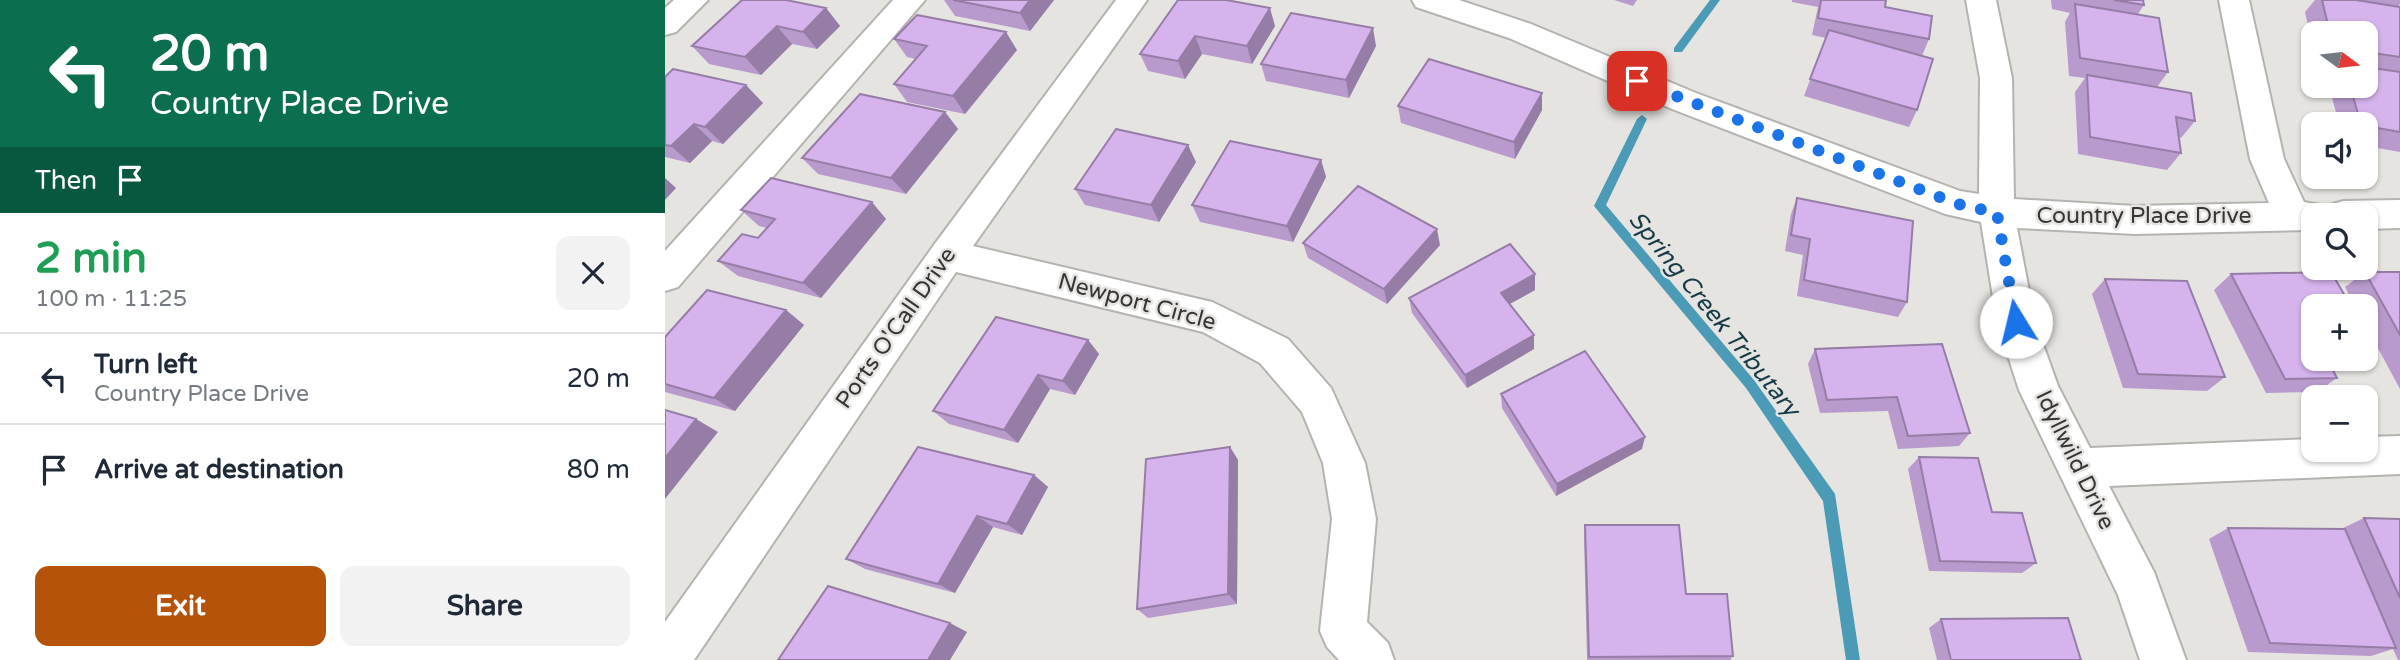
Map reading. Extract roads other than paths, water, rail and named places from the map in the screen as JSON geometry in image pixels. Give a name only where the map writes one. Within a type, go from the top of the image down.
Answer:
[{"type":"street","points":[[665,25],[693,0]]},
{"type":"street","points":[[665,276],[910,0]]},
{"type":"street","name":"Ports O'Call Drive","points":[[666,660],[947,255],[1132,0]]},
{"type":"street","name":"Country Place Drive","points":[[1427,0],[1520,31],[1684,101],[1944,200],[1997,213],[2135,219],[2301,216]]},
{"type":"street","name":"Idyllwild Drive","points":[[1981,0],[1996,78],[1997,213],[2016,322],[2039,390],[2138,587],[2163,660]]},
{"type":"street","points":[[2234,0],[2267,159],[2301,213]]},
{"type":"street","points":[[2378,214],[2400,214]]},
{"type":"street","name":"Newport Circle","points":[[947,255],[1212,318],[1274,351],[1317,401],[1344,463],[1354,519],[1343,631],[1371,660]]},
{"type":"street","points":[[2078,468],[2400,455]]},
{"type":"waterway","name":"Spring Creek Tributary","points":[[1678,50],[1715,0]]},
{"type":"waterway","name":"Spring Creek Tributary","points":[[1642,119],[1600,206],[1750,384],[1830,499],[1853,660]]}]
